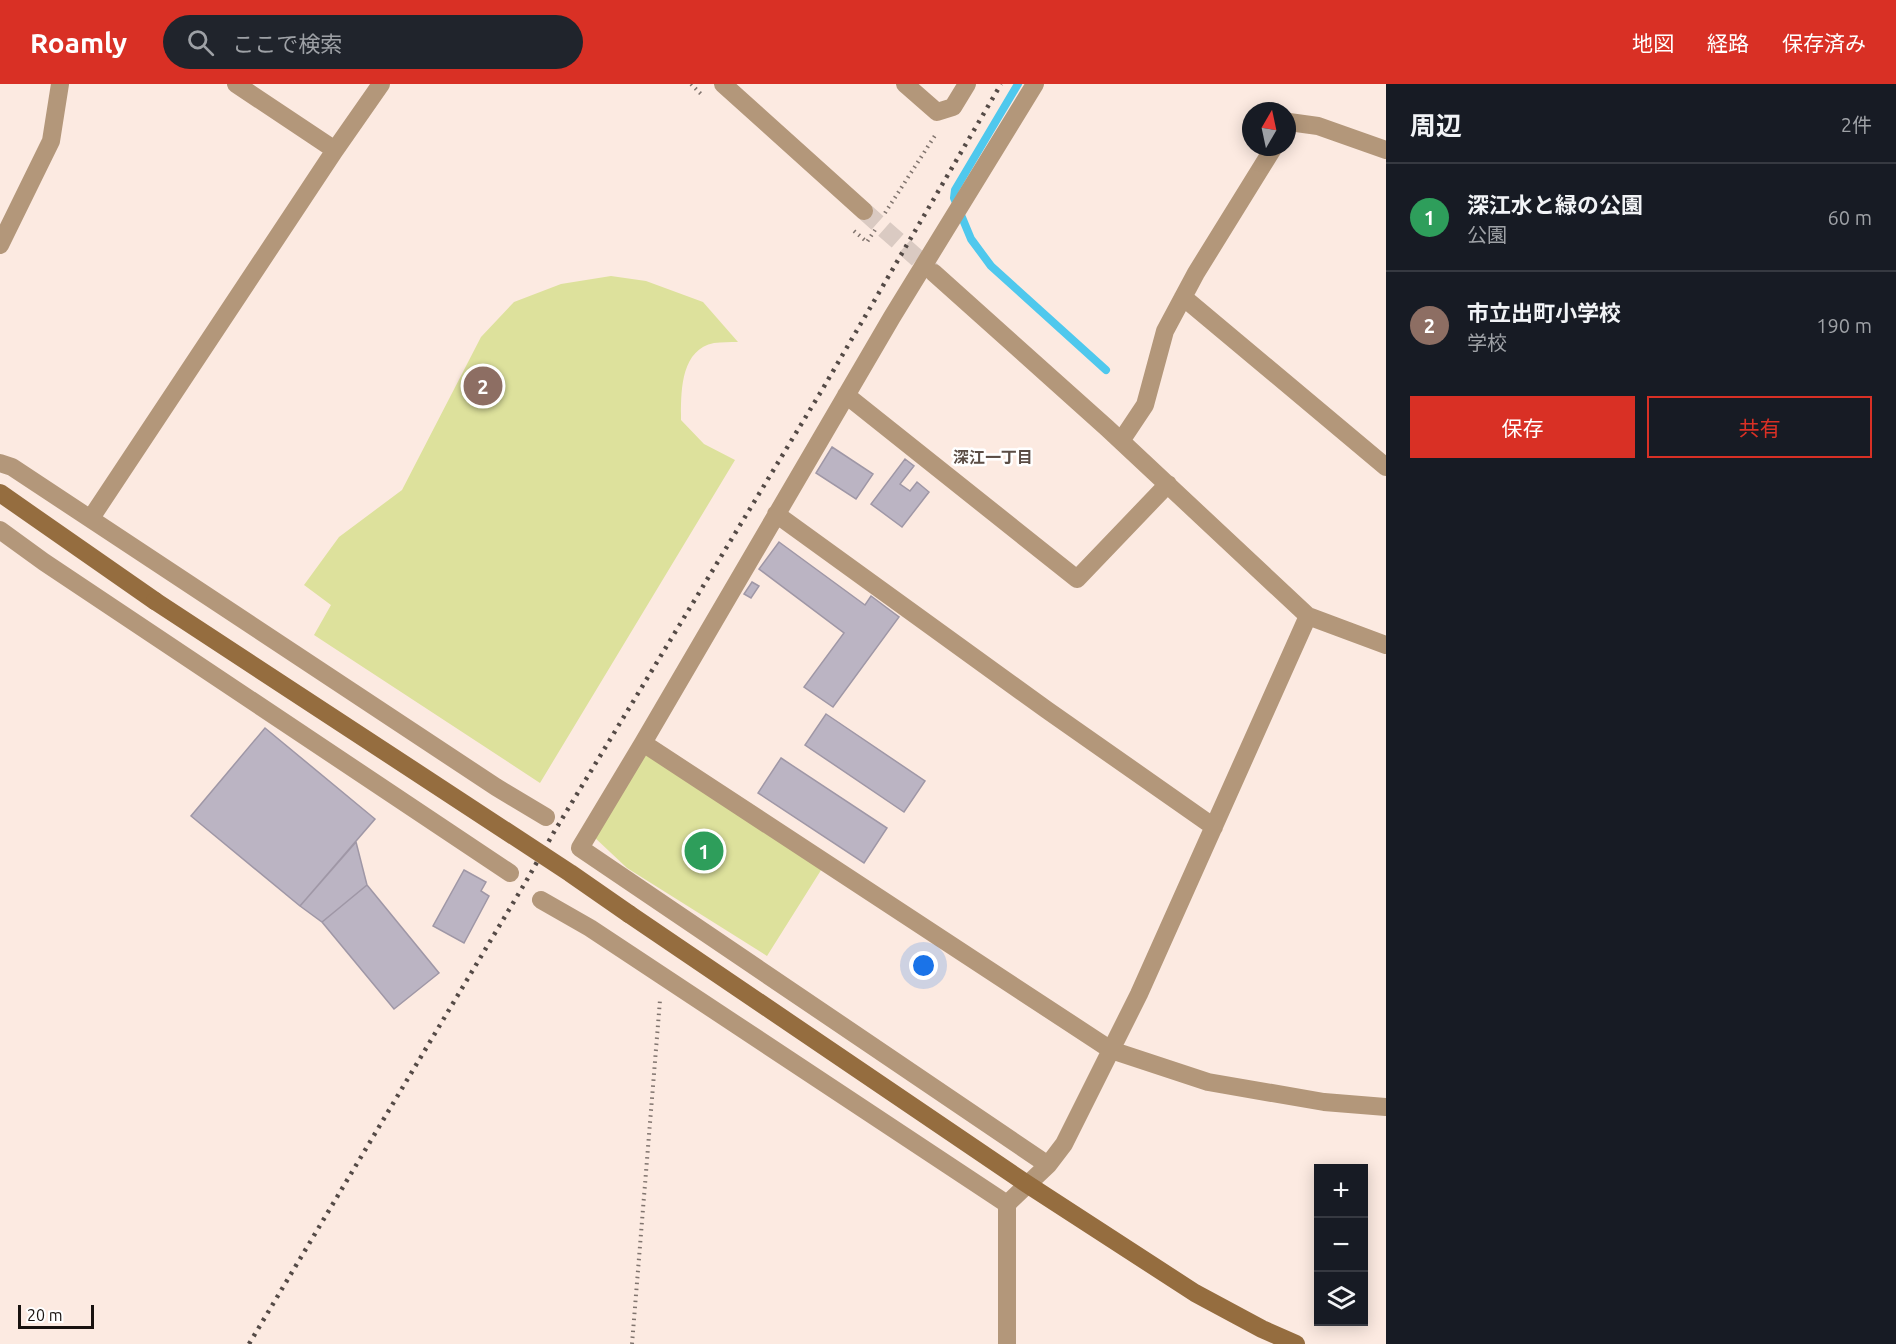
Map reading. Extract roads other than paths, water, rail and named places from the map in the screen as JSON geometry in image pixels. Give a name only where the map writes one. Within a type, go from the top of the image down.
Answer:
[{"type":"street","points":[[0,245],[51,141],[60,84]]},
{"type":"street","points":[[236,84],[334,150]]},
{"type":"street","points":[[91,518],[334,150],[381,84]]},
{"type":"street","points":[[723,84],[864,211]]},
{"type":"street","points":[[905,84],[937,112],[953,107],[967,84]]},
{"type":"street","points":[[1035,84],[892,317],[580,848],[1048,1165]]},
{"type":"street","points":[[1296,123],[1318,126],[1386,150]]},
{"type":"street","points":[[1121,441],[1145,405],[1165,331],[1196,273],[1268,156]]},
{"type":"street","points":[[934,273],[1168,484],[1308,616],[1386,645]]},
{"type":"street","points":[[1183,297],[1386,467]]},
{"type":"street","points":[[846,395],[1077,579],[1168,484]]},
{"type":"street","points":[[0,463],[12,467],[91,518],[496,787],[546,817]]},
{"type":"street","points":[[0,493],[155,601],[570,873],[1027,1184],[1195,1293],[1262,1329],[1296,1344]]},
{"type":"street","points":[[776,514],[1047,710],[1214,827]]},
{"type":"street","points":[[0,530],[44,562],[510,873]]},
{"type":"street","points":[[1007,1344],[1007,1203],[1048,1165],[1064,1144],[1139,994],[1308,616]]},
{"type":"street","points":[[643,743],[1111,1050],[1208,1082],[1324,1102],[1386,1107]]},
{"type":"street","points":[[541,900],[590,928],[1007,1203]]},
{"type":"waterway","points":[[1018,84],[955,190],[954,198],[971,239],[991,266],[1106,370]]},
{"type":"tunnel","points":[[864,211],[934,273]]},
{"type":"railway","points":[[249,1344],[554,832],[822,390],[1001,84]]},
{"type":"place","name":"市立出町小学校","points":[[483,386]]},
{"type":"place","name":"深江水と緑の公園","points":[[704,851]]},
{"type":"district","name":"深江一丁目","points":[[993,457]]}]
